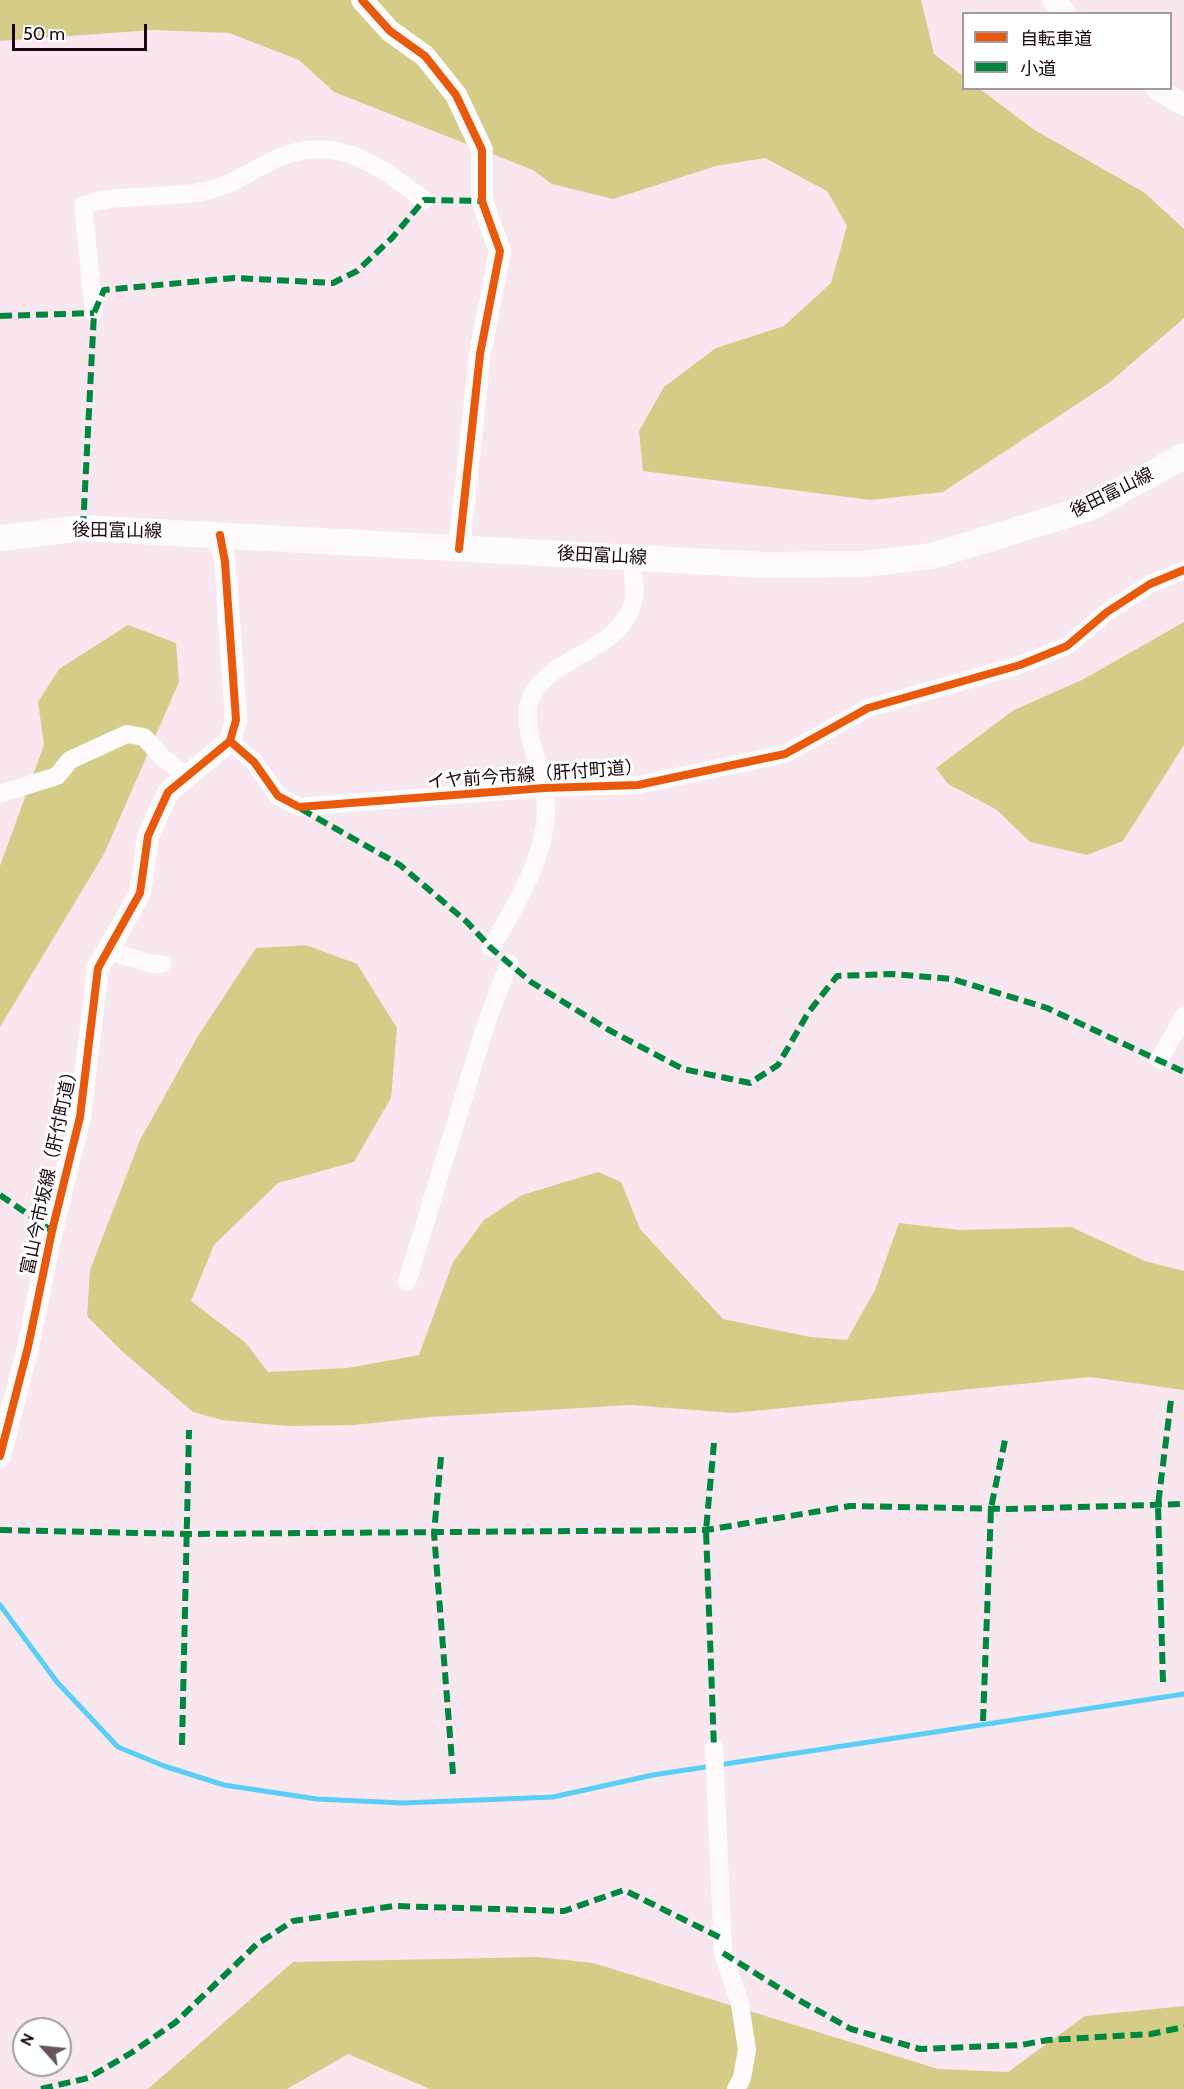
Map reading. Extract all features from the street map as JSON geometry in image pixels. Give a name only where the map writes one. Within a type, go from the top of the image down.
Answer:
[{"type":"main road","name":"後田富山線","points":[[0,538],[83,528],[765,565],[863,564],[932,556],[1089,508],[1184,456]]},
{"type":"street","points":[[362,0],[390,31],[425,56],[456,95],[482,150],[483,201],[500,251],[480,354],[459,549]]},
{"type":"street","points":[[1053,0],[1064,12]]},
{"type":"street","points":[[1159,90],[1184,105]]},
{"type":"street","points":[[94,313],[83,206],[103,199],[209,190],[274,160],[312,150],[335,148],[351,153],[386,171],[424,200]]},
{"type":"street","points":[[220,535],[225,562],[236,720],[230,741]]},
{"type":"street","points":[[491,948],[522,892],[541,843],[546,814],[544,788],[529,734],[527,712],[533,693],[551,674],[609,638],[626,619],[634,601],[631,558]]},
{"type":"street","name":"イヤ前今市線（肝付町道）","points":[[230,741],[254,762],[278,796],[299,807],[544,788],[638,785],[785,754],[868,708],[1020,665],[1067,646],[1107,612],[1150,585],[1184,570]]},
{"type":"street","points":[[0,794],[57,776],[70,760],[128,734],[144,737],[162,757],[185,776]]},
{"type":"street","name":"富山今市坂線（肝付町道）","points":[[0,1456],[28,1347],[52,1231],[80,1117],[98,968],[140,893],[148,836],[156,813],[168,792],[230,741]]},
{"type":"street","points":[[107,950],[152,964],[162,964]]},
{"type":"street","points":[[406,1282],[484,1027],[509,963]]},
{"type":"street","points":[[1159,1059],[1184,1016]]},
{"type":"street","points":[[714,1748],[723,1953],[740,2004],[747,2050],[742,2078],[736,2089]]},
{"type":"shaded area","points":[[0,0],[921,0],[934,54],[962,75],[962,90],[981,90],[1033,129],[1145,193],[1184,229],[1184,318],[1109,383],[943,492],[871,500],[643,471],[639,431],[664,387],[716,348],[784,326],[831,283],[847,226],[827,191],[765,158],[716,166],[613,199],[552,184],[533,170],[334,92],[299,60],[229,33],[153,30],[0,41]]},
{"type":"shaded area","points":[[1184,622],[1184,745],[1123,841],[1087,855],[1030,842],[997,810],[948,784],[936,768],[1014,710],[1082,680]]},
{"type":"shaded area","points":[[128,625],[176,643],[179,682],[104,854],[0,1027],[0,866],[44,745],[38,702],[59,669]]},
{"type":"shaded area","points":[[306,945],[357,964],[397,1028],[391,1098],[354,1162],[278,1183],[214,1245],[191,1301],[246,1343],[268,1372],[348,1368],[419,1355],[453,1262],[484,1220],[522,1195],[598,1172],[621,1182],[640,1229],[723,1319],[810,1337],[847,1340],[875,1290],[899,1223],[959,1230],[1071,1227],[1145,1261],[1184,1271],[1184,1390],[1090,1377],[733,1413],[631,1405],[430,1417],[354,1425],[288,1426],[222,1420],[193,1412],[123,1352],[87,1316],[90,1270],[140,1140],[198,1036],[256,948]]},
{"type":"shaded area","points":[[538,1957],[593,1963],[938,2069],[1008,2072],[1085,2016],[1184,2006],[1184,2089],[430,2089],[348,2054],[287,2089],[148,2089],[293,1962]]},
{"type":"waterway","points":[[0,1605],[57,1682],[118,1747],[164,1766],[224,1785],[317,1799],[403,1803],[553,1797],[653,1775],[1184,1694]]},
{"type":"marked path","points":[[83,528],[94,313],[104,290],[234,278],[333,283],[357,271],[392,238],[424,200],[482,201]]},
{"type":"marked path","points":[[0,316],[94,313]]},
{"type":"marked path","points":[[301,809],[400,865],[467,922],[491,948],[531,982],[609,1030],[683,1069],[750,1083],[778,1065],[808,1013],[837,976],[891,974],[952,979],[1047,1008],[1184,1072]]},
{"type":"marked path","points":[[0,1195],[52,1231]]},
{"type":"marked path","points":[[1163,1682],[1158,1505],[1171,1400]]},
{"type":"marked path","points":[[182,1745],[189,1430]]},
{"type":"marked path","points":[[983,1721],[991,1508],[1005,1440]]},
{"type":"marked path","points":[[714,1443],[706,1530],[714,1748]]},
{"type":"marked path","points":[[441,1457],[434,1533],[453,1774]]},
{"type":"marked path","points":[[0,1530],[186,1534],[706,1530],[850,1506],[1007,1509],[1184,1504]]},
{"type":"marked path","points":[[41,2089],[88,2078],[131,2053],[176,2022],[257,1944],[293,1921],[394,1906],[564,1911],[624,1890],[723,1939]]},
{"type":"marked path","points":[[723,1953],[795,1998],[851,2029],[920,2049],[1021,2045],[1048,2040],[1151,2034],[1184,2027]]},
{"type":"cycle path","points":[[362,0],[390,31],[425,56],[456,95],[482,150],[482,201],[500,251],[480,354],[459,549]]},
{"type":"cycle path","points":[[0,1456],[28,1347],[52,1231],[80,1117],[98,968],[140,893],[148,836],[168,792],[230,741],[236,720],[225,562],[220,535]]},
{"type":"cycle path","points":[[230,741],[254,762],[278,796],[299,807],[544,788],[638,785],[785,754],[868,708],[1020,665],[1067,646],[1107,612],[1150,584],[1184,570]]}]
